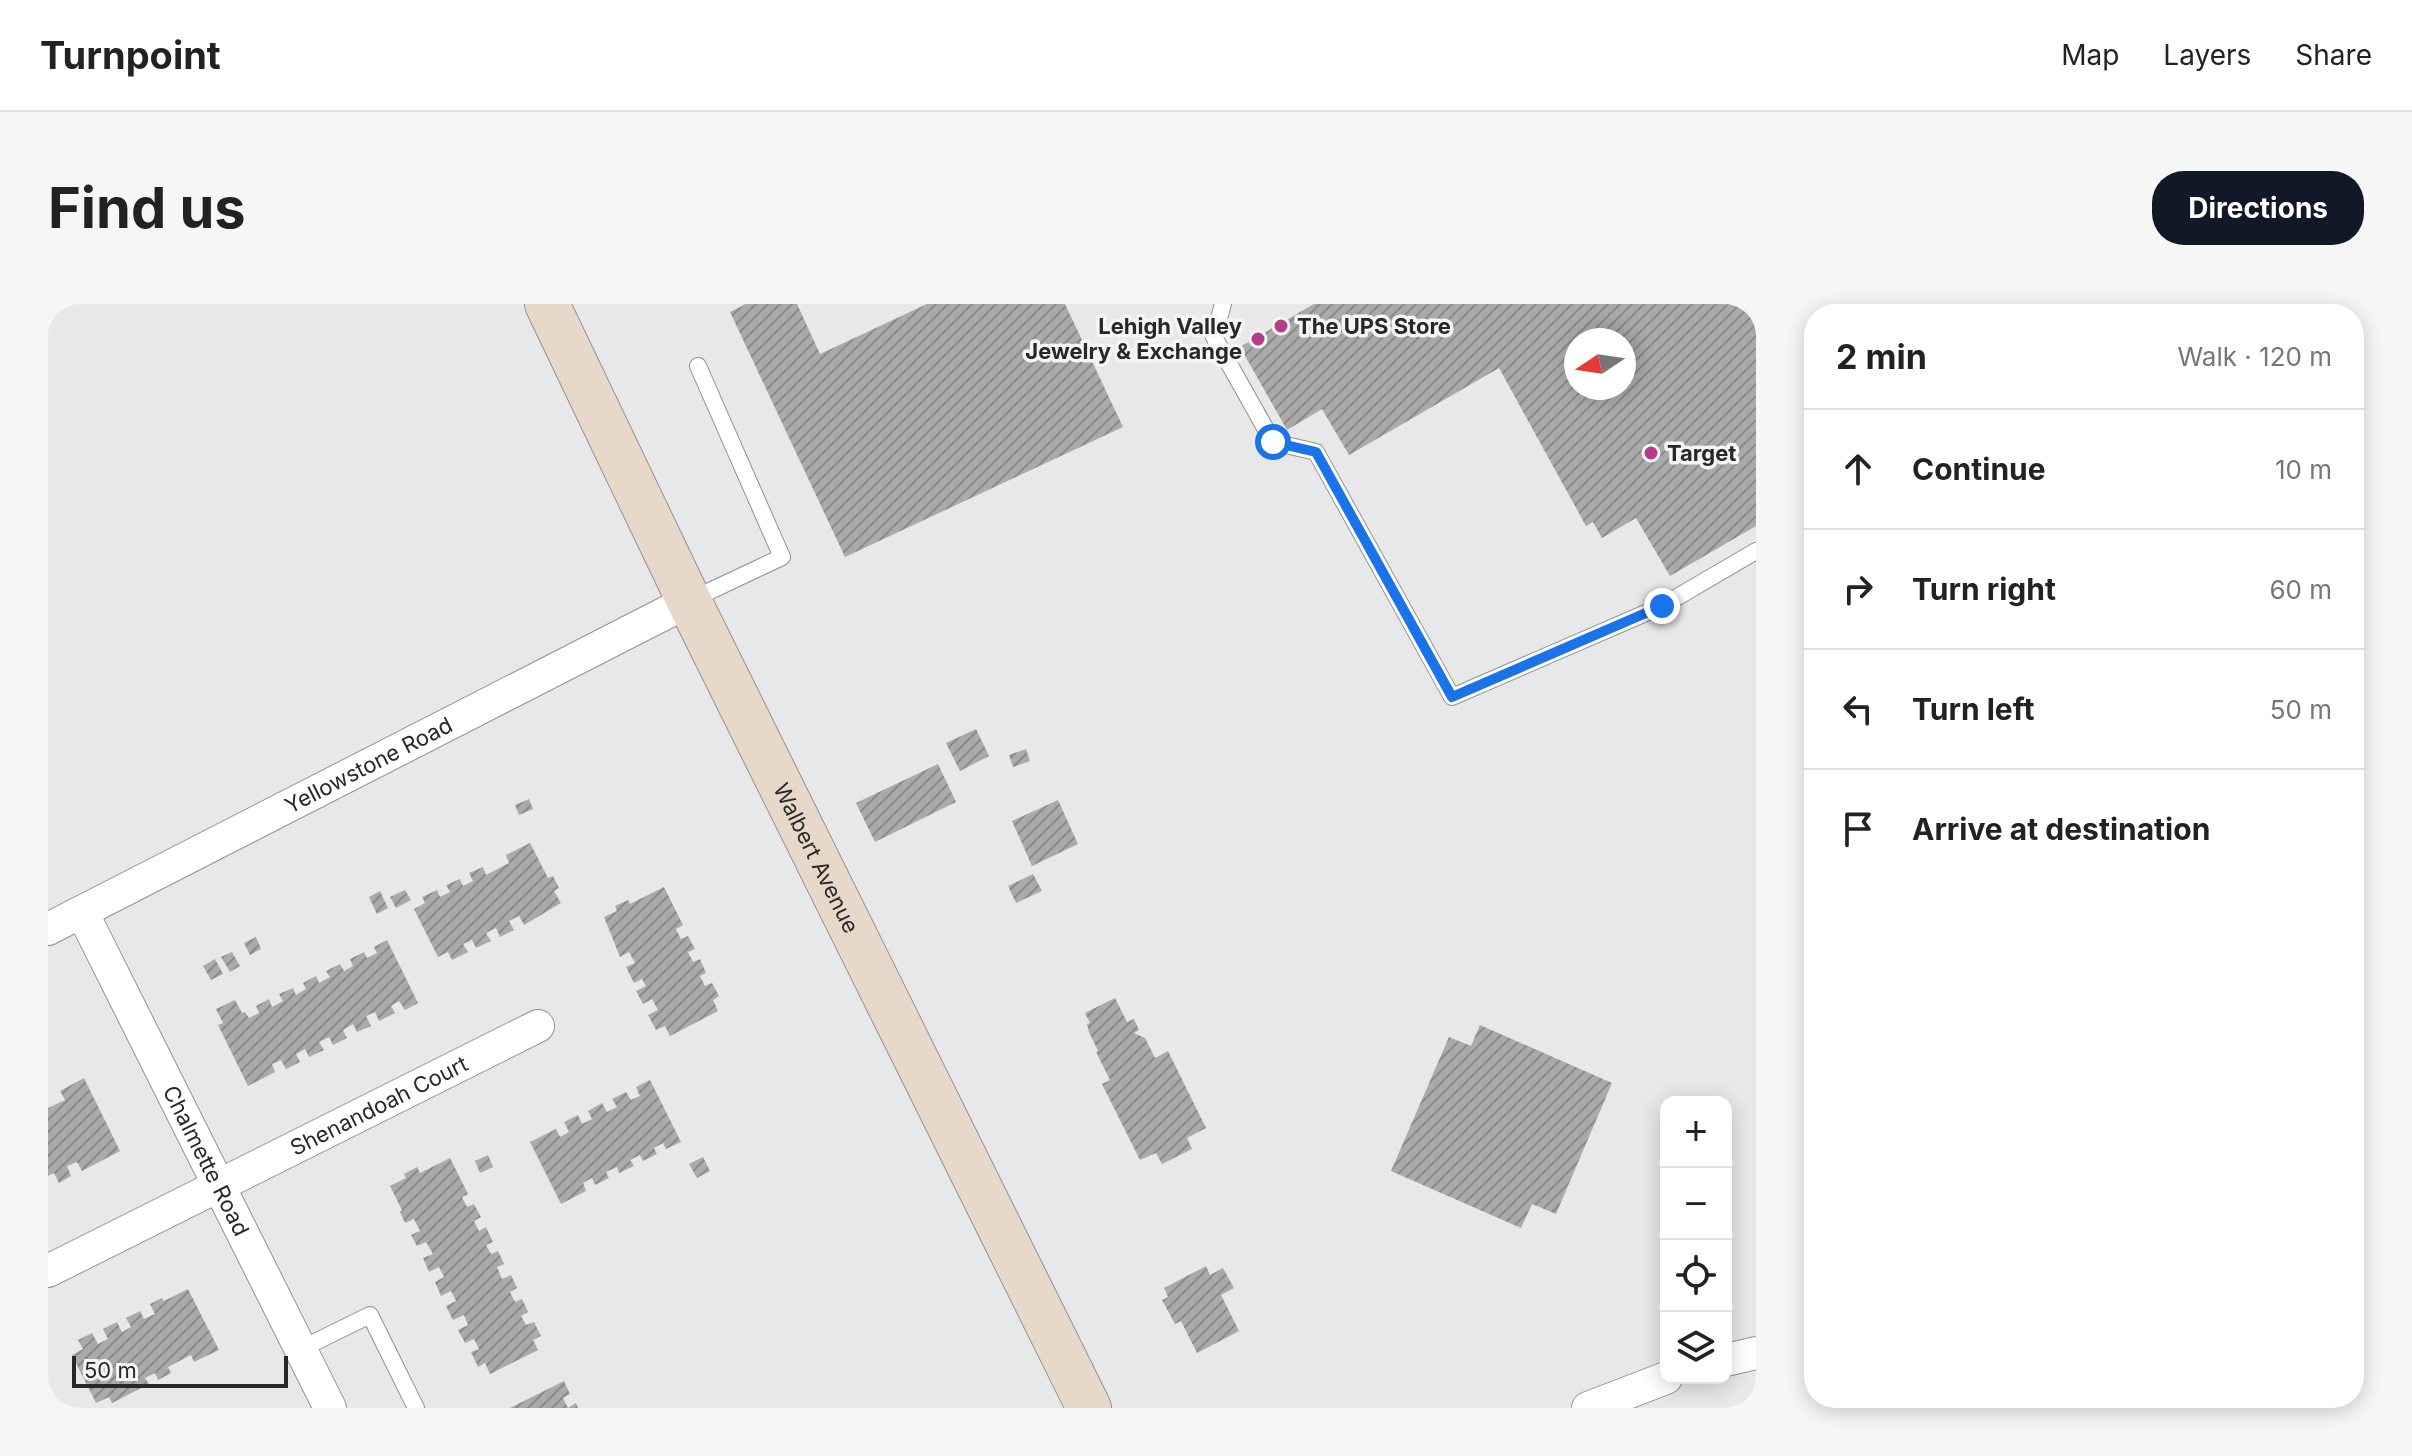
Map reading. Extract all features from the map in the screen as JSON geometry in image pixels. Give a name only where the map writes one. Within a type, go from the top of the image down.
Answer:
[{"type":"main road","name":"Walbert Avenue","points":[[555,312],[689,601],[1089,1408]]},
{"type":"street","name":"Yellowstone Road","points":[[48,929],[689,601]]},
{"type":"street","name":"Chalmette Road","points":[[82,912],[330,1408]]},
{"type":"street","name":"Shenandoah Court","points":[[48,1271],[538,1026]]},
{"type":"street","points":[[1732,1359],[1756,1353]]},
{"type":"street","points":[[1588,1408],[1660,1380]]},
{"type":"lane","points":[[1223,304],[1214,337],[1273,442],[1316,452],[1452,697],[1662,606],[1756,551]]},
{"type":"lane","points":[[689,601],[782,557],[698,366]]},
{"type":"lane","points":[[301,1349],[370,1315],[416,1408]]},
{"type":"building","points":[[746,304],[797,304],[820,354],[927,304],[1065,304],[1123,427],[845,557],[730,312]]},
{"type":"building","name":"Target","points":[[1314,304],[1756,304],[1756,526],[1670,576],[1636,518],[1602,538],[1593,522],[1586,526],[1499,368],[1349,455],[1322,409],[1287,430],[1240,347]]},
{"type":"building","points":[[976,729],[989,756],[960,771],[946,743]]},
{"type":"building","points":[[1026,749],[1030,761],[1013,767],[1009,755]]},
{"type":"building","points":[[938,764],[956,802],[875,842],[856,803]]},
{"type":"building","points":[[529,799],[533,809],[519,815],[515,805]]},
{"type":"building","points":[[1058,800],[1078,844],[1032,866],[1012,821]]},
{"type":"building","points":[[530,843],[548,878],[553,876],[559,888],[554,891],[561,903],[524,925],[519,916],[509,921],[514,930],[500,937],[496,928],[486,933],[491,941],[476,948],[472,940],[463,944],[468,952],[452,960],[448,952],[438,957],[414,909],[425,903],[422,897],[437,890],[440,897],[450,892],[446,885],[460,879],[463,886],[473,881],[469,873],[483,867],[486,875],[509,863],[506,855]]},
{"type":"building","points":[[1033,874],[1042,891],[1016,903],[1008,886]]},
{"type":"building","points":[[664,887],[683,925],[676,929],[681,939],[688,936],[695,949],[688,952],[693,962],[700,959],[706,973],[700,976],[705,986],[712,983],[719,996],[713,1000],[718,1011],[670,1036],[665,1026],[656,1030],[648,1015],[658,1010],[652,999],[643,1004],[636,991],[646,986],[642,979],[634,983],[626,967],[635,963],[629,952],[620,957],[604,917],[617,911],[615,906],[628,900],[630,904]]},
{"type":"building","points":[[405,890],[411,900],[396,908],[390,897]]},
{"type":"building","points":[[380,891],[388,908],[377,914],[369,897]]},
{"type":"building","points":[[256,937],[261,949],[250,955],[244,943]]},
{"type":"building","points":[[387,940],[418,1003],[405,1010],[399,1001],[391,1006],[395,1013],[379,1021],[375,1012],[366,1016],[371,1026],[357,1032],[353,1024],[343,1030],[347,1038],[333,1045],[329,1037],[319,1042],[324,1050],[309,1057],[305,1049],[296,1054],[300,1062],[286,1069],[281,1060],[272,1064],[275,1072],[248,1086],[218,1025],[223,1023],[216,1009],[235,1000],[242,1013],[245,1012],[249,1018],[259,1013],[256,1006],[269,999],[272,1007],[283,1001],[279,994],[293,988],[296,995],[306,989],[303,983],[316,976],[319,983],[330,977],[326,971],[340,964],[344,971],[353,966],[350,959],[364,952],[367,958],[377,953],[374,947]]},
{"type":"building","points":[[232,952],[240,966],[230,972],[221,957]]},
{"type":"building","points":[[215,959],[223,974],[211,980],[203,966]]},
{"type":"building","points":[[1115,998],[1127,1022],[1134,1019],[1139,1030],[1134,1033],[1145,1038],[1155,1058],[1168,1051],[1206,1128],[1187,1138],[1192,1149],[1162,1164],[1156,1153],[1140,1160],[1102,1084],[1110,1080],[1096,1052],[1085,1013]]},
{"type":"building","points":[[1480,1025],[1612,1083],[1556,1214],[1532,1204],[1521,1228],[1391,1171],[1449,1037],[1471,1046]]},
{"type":"building","points":[[84,1078],[120,1151],[82,1171],[77,1162],[67,1166],[71,1176],[59,1183],[54,1173],[48,1176],[48,1108],[65,1100],[60,1091]]},
{"type":"building","points":[[650,1080],[681,1142],[666,1149],[663,1143],[654,1148],[657,1154],[643,1161],[640,1155],[630,1160],[634,1166],[619,1173],[617,1167],[606,1172],[609,1178],[595,1185],[592,1178],[583,1183],[586,1191],[561,1204],[530,1142],[556,1129],[560,1137],[569,1132],[564,1122],[578,1115],[582,1124],[592,1119],[588,1111],[602,1103],[607,1112],[617,1107],[612,1099],[626,1092],[631,1100],[640,1096],[636,1087]]},
{"type":"building","points":[[488,1155],[493,1167],[480,1173],[475,1161]]},
{"type":"building","points":[[703,1157],[710,1171],[697,1178],[689,1164]]},
{"type":"building","points":[[450,1158],[468,1194],[462,1197],[467,1207],[474,1204],[481,1217],[474,1221],[479,1231],[486,1227],[493,1242],[486,1245],[491,1254],[498,1251],[504,1264],[497,1267],[502,1279],[511,1275],[517,1288],[510,1292],[515,1302],[522,1299],[528,1312],[521,1316],[526,1325],[534,1322],[541,1336],[533,1340],[538,1350],[490,1374],[485,1363],[478,1367],[471,1352],[479,1349],[474,1339],[465,1343],[458,1330],[468,1325],[464,1315],[453,1320],[446,1306],[456,1301],[451,1291],[441,1296],[435,1282],[444,1277],[439,1267],[429,1272],[423,1258],[433,1254],[426,1242],[417,1246],[411,1235],[420,1231],[414,1219],[405,1223],[390,1186],[406,1178],[404,1174],[417,1167],[420,1173]]},
{"type":"building","points":[[1206,1266],[1210,1275],[1223,1268],[1234,1288],[1221,1295],[1239,1331],[1197,1353],[1181,1321],[1175,1324],[1162,1300],[1168,1297],[1164,1288]]},
{"type":"building","points":[[188,1289],[219,1350],[194,1362],[191,1355],[168,1367],[171,1373],[158,1380],[155,1373],[145,1378],[149,1384],[112,1403],[109,1397],[96,1403],[72,1355],[83,1349],[78,1340],[92,1333],[98,1344],[108,1339],[103,1329],[117,1322],[122,1332],[131,1327],[126,1318],[140,1311],[144,1319],[155,1314],[150,1304]]},
{"type":"building","points":[[564,1381],[570,1394],[563,1398],[568,1408],[510,1408]]},
{"type":"place","name":"The UPS Store","points":[[1281,326]]},
{"type":"place","name":"Lehigh Valley Jewelry & Exchange","points":[[1258,339]]},
{"type":"place","name":"Target","points":[[1651,453]]},
{"type":"route","points":[[1273,442],[1316,452],[1452,697],[1662,606]]}]
